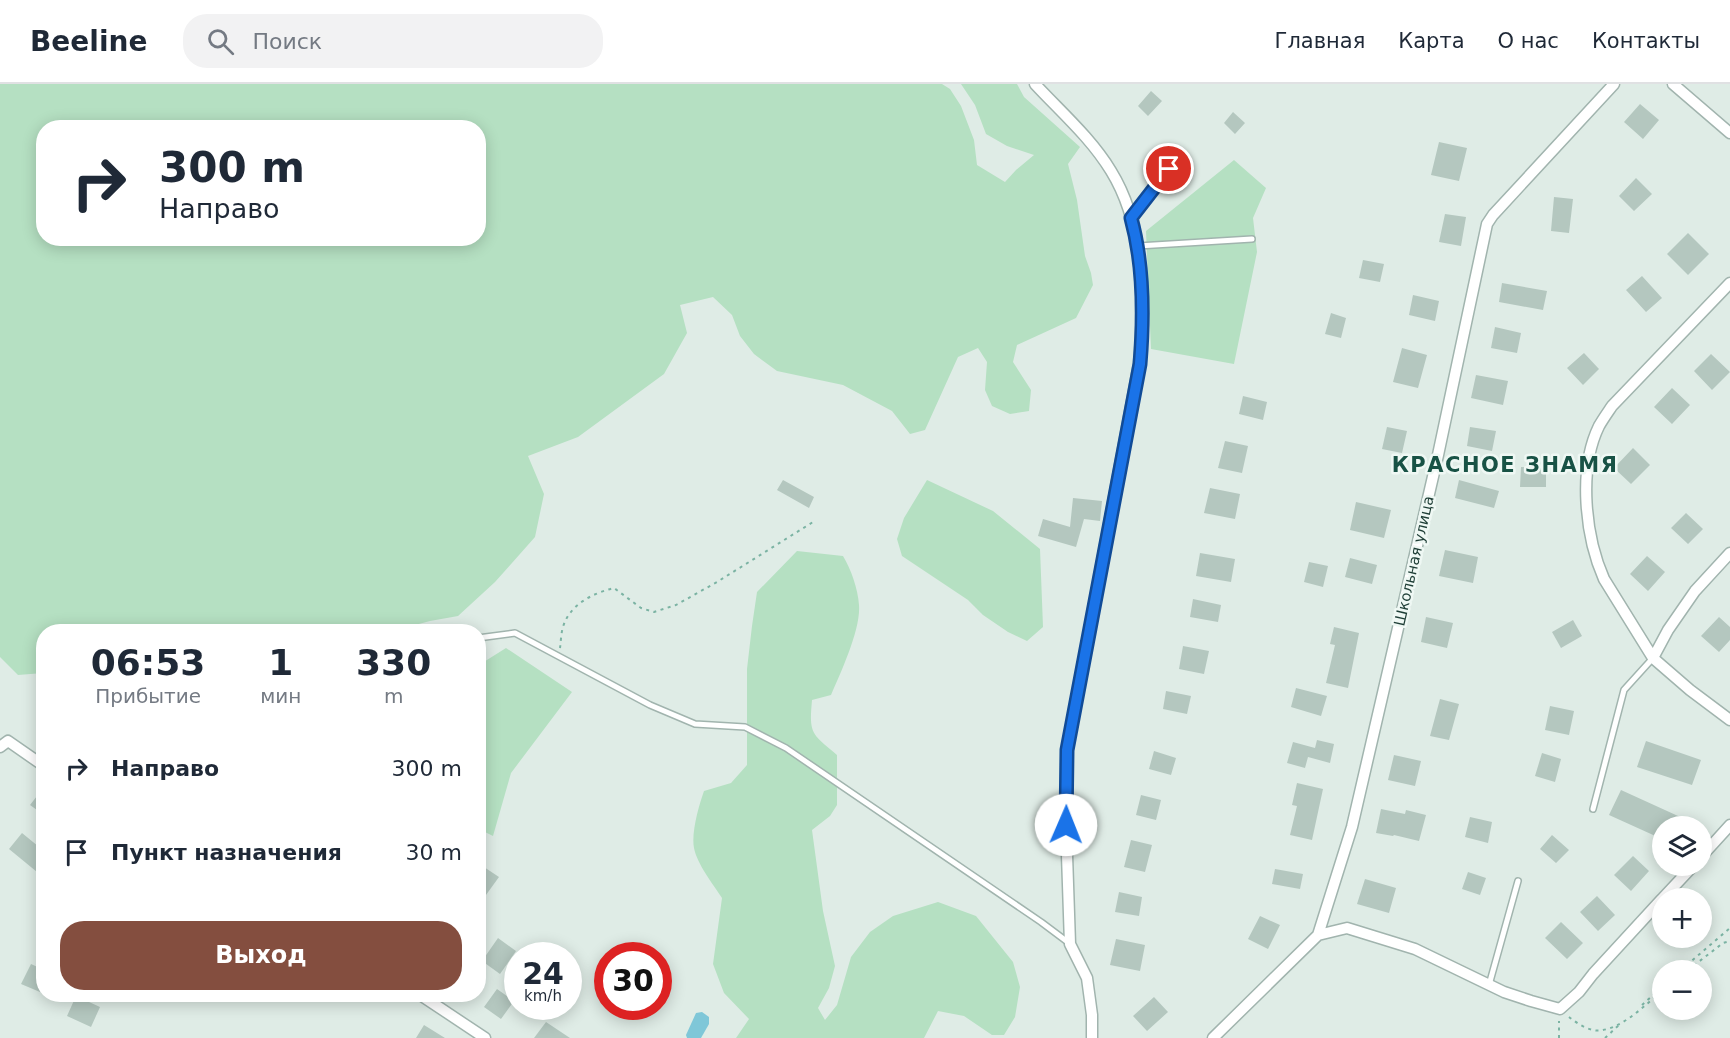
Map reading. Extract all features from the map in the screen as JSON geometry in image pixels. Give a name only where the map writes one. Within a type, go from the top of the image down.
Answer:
[{"type":"street","points":[[1035,84],[1085,136],[1111,170],[1122,191],[1138,246],[1142,312],[1140,364],[1067,750],[1066,825],[1070,944],[1088,978],[1092,1038]]},
{"type":"street","name":"Школьная улица","points":[[1213,1038],[1318,935],[1352,828],[1438,455],[1487,224],[1614,84]]},
{"type":"street","points":[[1673,84],[1730,133]]},
{"type":"street","points":[[1730,282],[1612,406],[1599,426],[1591,450],[1588,470],[1588,513],[1594,552],[1604,579],[1653,658],[1730,720]]},
{"type":"street","points":[[1653,658],[1668,630],[1695,591],[1730,553]]},
{"type":"street","points":[[0,747],[8,741],[36,760]]},
{"type":"street","points":[[1712,845],[1730,825]]},
{"type":"street","points":[[1672,888],[1684,876]]},
{"type":"street","points":[[1318,935],[1347,928],[1415,949],[1489,985],[1560,1009],[1580,992],[1593,974],[1652,910]]},
{"type":"street","points":[[430,1002],[485,1038]]},
{"type":"lane","points":[[1131,218],[1182,153]]},
{"type":"lane","points":[[1138,246],[1252,239]]},
{"type":"lane","points":[[486,638],[515,633],[650,705],[695,724],[745,727],[786,748],[1070,944]]},
{"type":"lane","points":[[1593,809],[1624,690],[1653,658]]},
{"type":"lane","points":[[1489,985],[1518,881]]},
{"type":"path","points":[[559,657],[564,624],[581,601],[590,596],[614,588],[641,608],[654,612],[676,605],[813,522]]},
{"type":"path","points":[[1693,960],[1730,928]]},
{"type":"path","points":[[1701,960],[1723,943],[1730,941]]},
{"type":"path","points":[[1605,1038],[1652,998]]},
{"type":"path","points":[[1560,1009],[1581,1026],[1601,1031],[1622,1023]]},
{"type":"path","points":[[1559,1038],[1560,1009]]},
{"type":"green space","points":[[0,84],[942,84],[950,89],[961,106],[974,140],[977,165],[1005,182],[1034,155],[1007,146],[986,134],[975,105],[961,84],[1017,84],[1024,97],[1080,147],[1068,164],[1077,200],[1085,256],[1093,285],[1076,318],[1017,345],[1013,362],[1031,390],[1029,411],[1010,414],[992,406],[985,390],[987,362],[978,348],[958,357],[925,430],[910,434],[892,411],[843,385],[777,371],[754,354],[740,336],[732,315],[713,297],[680,305],[687,333],[664,374],[578,437],[528,456],[544,494],[535,537],[495,582],[458,616],[419,624],[36,624],[36,674],[18,675],[0,657]]},
{"type":"green space","points":[[1234,160],[1266,188],[1253,218],[1257,252],[1234,364],[1151,349],[1146,231]]},
{"type":"green space","points":[[927,480],[993,511],[1040,549],[1043,627],[1027,641],[1008,632],[983,615],[968,600],[902,556],[897,539],[904,518]]},
{"type":"green space","points":[[797,551],[843,556],[854,579],[859,605],[854,638],[831,695],[812,700],[811,720],[814,732],[837,755],[837,805],[830,816],[812,830],[823,911],[835,966],[829,988],[818,1008],[825,1020],[837,1005],[851,957],[870,932],[893,916],[938,902],[976,916],[1013,962],[1020,987],[1015,1017],[1004,1035],[992,1035],[964,1016],[938,1011],[924,1038],[736,1038],[749,1019],[724,993],[713,964],[722,898],[698,861],[693,842],[704,791],[731,783],[747,765],[747,669],[757,592]]},
{"type":"green space","points":[[506,648],[572,692],[511,773],[493,836],[486,832],[486,661]]},
{"type":"water","points":[[702,1012],[709,1017],[709,1024],[701,1038],[687,1038],[686,1035],[696,1013]]},
{"type":"building","points":[[1151,91],[1162,101],[1148,116],[1138,106]]},
{"type":"building","points":[[1640,104],[1659,120],[1643,139],[1624,122]]},
{"type":"building","points":[[1233,112],[1245,123],[1235,134],[1224,123]]},
{"type":"building","points":[[1439,142],[1467,148],[1459,181],[1431,175]]},
{"type":"building","points":[[1636,178],[1652,194],[1634,211],[1619,196]]},
{"type":"building","points":[[1554,197],[1573,199],[1569,233],[1551,231]]},
{"type":"building","points":[[1445,214],[1466,217],[1461,246],[1439,242]]},
{"type":"building","points":[[1688,233],[1709,254],[1688,275],[1667,254]]},
{"type":"building","points":[[1363,260],[1384,264],[1380,282],[1359,278]]},
{"type":"building","points":[[1642,276],[1662,298],[1646,312],[1626,290]]},
{"type":"building","points":[[1502,283],[1547,291],[1543,310],[1499,302]]},
{"type":"building","points":[[1413,295],[1439,301],[1435,321],[1409,315]]},
{"type":"building","points":[[1331,313],[1346,318],[1341,338],[1325,334]]},
{"type":"building","points":[[1495,327],[1521,333],[1517,353],[1491,348]]},
{"type":"building","points":[[1402,348],[1427,355],[1418,388],[1393,382]]},
{"type":"building","points":[[1584,353],[1599,369],[1583,385],[1567,368]]},
{"type":"building","points":[[1711,354],[1730,372],[1712,390],[1694,371]]},
{"type":"building","points":[[1476,375],[1508,381],[1503,405],[1471,398]]},
{"type":"building","points":[[1672,388],[1690,405],[1672,424],[1654,407]]},
{"type":"building","points":[[1243,396],[1267,402],[1263,420],[1239,414]]},
{"type":"building","points":[[1387,427],[1407,431],[1402,453],[1382,449]]},
{"type":"building","points":[[1470,427],[1496,431],[1492,451],[1467,446]]},
{"type":"building","points":[[1225,441],[1248,446],[1242,473],[1218,468]]},
{"type":"building","points":[[1633,448],[1650,465],[1631,484],[1614,468]]},
{"type":"building","points":[[1521,467],[1546,468],[1546,487],[1520,487]]},
{"type":"building","points":[[783,480],[814,497],[809,508],[777,490]]},
{"type":"building","points":[[1459,480],[1499,491],[1494,508],[1455,498]]},
{"type":"building","points":[[1210,488],[1240,494],[1235,519],[1204,513]]},
{"type":"building","points":[[1073,498],[1102,501],[1100,521],[1084,519],[1076,547],[1038,536],[1043,519],[1070,527]]},
{"type":"building","points":[[1356,502],[1391,510],[1384,538],[1350,530]]},
{"type":"building","points":[[1686,513],[1703,529],[1688,544],[1671,528]]},
{"type":"building","points":[[1445,550],[1478,557],[1473,583],[1439,576]]},
{"type":"building","points":[[1200,553],[1235,559],[1231,582],[1196,576]]},
{"type":"building","points":[[1647,556],[1665,572],[1648,591],[1630,574]]},
{"type":"building","points":[[1350,558],[1377,565],[1372,584],[1345,577]]},
{"type":"building","points":[[1309,562],[1328,566],[1323,587],[1304,582]]},
{"type":"building","points":[[1193,599],[1221,605],[1218,622],[1190,617]]},
{"type":"building","points":[[1426,617],[1453,623],[1447,648],[1421,642]]},
{"type":"building","points":[[1719,617],[1730,627],[1730,640],[1719,652],[1701,636]]},
{"type":"building","points":[[1573,620],[1582,636],[1561,648],[1552,632]]},
{"type":"building","points":[[1334,627],[1359,633],[1348,688],[1326,683],[1335,645],[1330,644]]},
{"type":"building","points":[[1183,646],[1209,651],[1204,674],[1179,669]]},
{"type":"building","points":[[1296,688],[1327,696],[1321,716],[1291,707]]},
{"type":"building","points":[[1166,691],[1191,696],[1187,714],[1163,709]]},
{"type":"building","points":[[1440,699],[1459,704],[1449,740],[1430,736]]},
{"type":"building","points":[[1550,706],[1574,711],[1569,735],[1545,730]]},
{"type":"building","points":[[1317,740],[1334,744],[1330,763],[1308,757],[1305,768],[1287,763],[1293,742],[1315,748]]},
{"type":"building","points":[[1646,741],[1701,760],[1692,785],[1637,767]]},
{"type":"building","points":[[1154,751],[1176,758],[1171,775],[1149,769]]},
{"type":"building","points":[[1542,753],[1561,759],[1555,782],[1535,776]]},
{"type":"building","points":[[1394,755],[1421,761],[1415,786],[1388,780]]},
{"type":"building","points":[[1297,783],[1323,789],[1312,840],[1290,835],[1297,806],[1292,805]]},
{"type":"building","points":[[1621,790],[1678,816],[1652,816],[1652,834],[1609,815]]},
{"type":"building","points":[[1141,795],[1161,800],[1156,820],[1136,815]]},
{"type":"building","points":[[36,797],[36,809],[30,805]]},
{"type":"building","points":[[1381,809],[1405,814],[1406,810],[1426,815],[1419,841],[1376,833]]},
{"type":"building","points":[[1470,817],[1492,822],[1488,843],[1465,837]]},
{"type":"building","points":[[22,833],[36,844],[36,871],[9,849]]},
{"type":"building","points":[[1552,835],[1569,850],[1556,863],[1540,849]]},
{"type":"building","points":[[1131,840],[1152,845],[1145,872],[1124,867]]},
{"type":"building","points":[[1633,856],[1649,871],[1631,891],[1614,875]]},
{"type":"building","points":[[486,868],[499,877],[486,895]]},
{"type":"building","points":[[1275,869],[1303,874],[1300,889],[1272,884]]},
{"type":"building","points":[[1468,872],[1486,878],[1480,895],[1462,889]]},
{"type":"building","points":[[1365,879],[1396,888],[1389,913],[1357,904]]},
{"type":"building","points":[[1119,892],[1142,897],[1139,916],[1115,912]]},
{"type":"building","points":[[1597,896],[1615,915],[1598,931],[1580,912]]},
{"type":"building","points":[[1260,916],[1280,925],[1268,949],[1248,939]]},
{"type":"building","points":[[1561,922],[1583,943],[1567,959],[1545,938]]},
{"type":"building","points":[[498,938],[504,942],[504,968],[500,974],[486,964],[486,955]]},
{"type":"building","points":[[1116,939],[1145,945],[1140,971],[1110,965]]},
{"type":"building","points":[[31,964],[36,966],[36,990],[21,984]]},
{"type":"building","points":[[497,989],[504,994],[504,1015],[501,1019],[484,1007]]},
{"type":"building","points":[[1154,997],[1168,1012],[1147,1031],[1133,1016]]},
{"type":"building","points":[[73,1002],[89,1002],[100,1007],[91,1027],[67,1016]]},
{"type":"building","points":[[546,1022],[570,1038],[534,1038]]},
{"type":"building","points":[[424,1025],[445,1038],[416,1038]]},
{"type":"district","name":"КРАСНОЕ ЗНАМЯ","points":[[1505,465]]},
{"type":"route","points":[[1066,825],[1067,750],[1140,364],[1142,300],[1138,246],[1131,218],[1169,169]]}]
